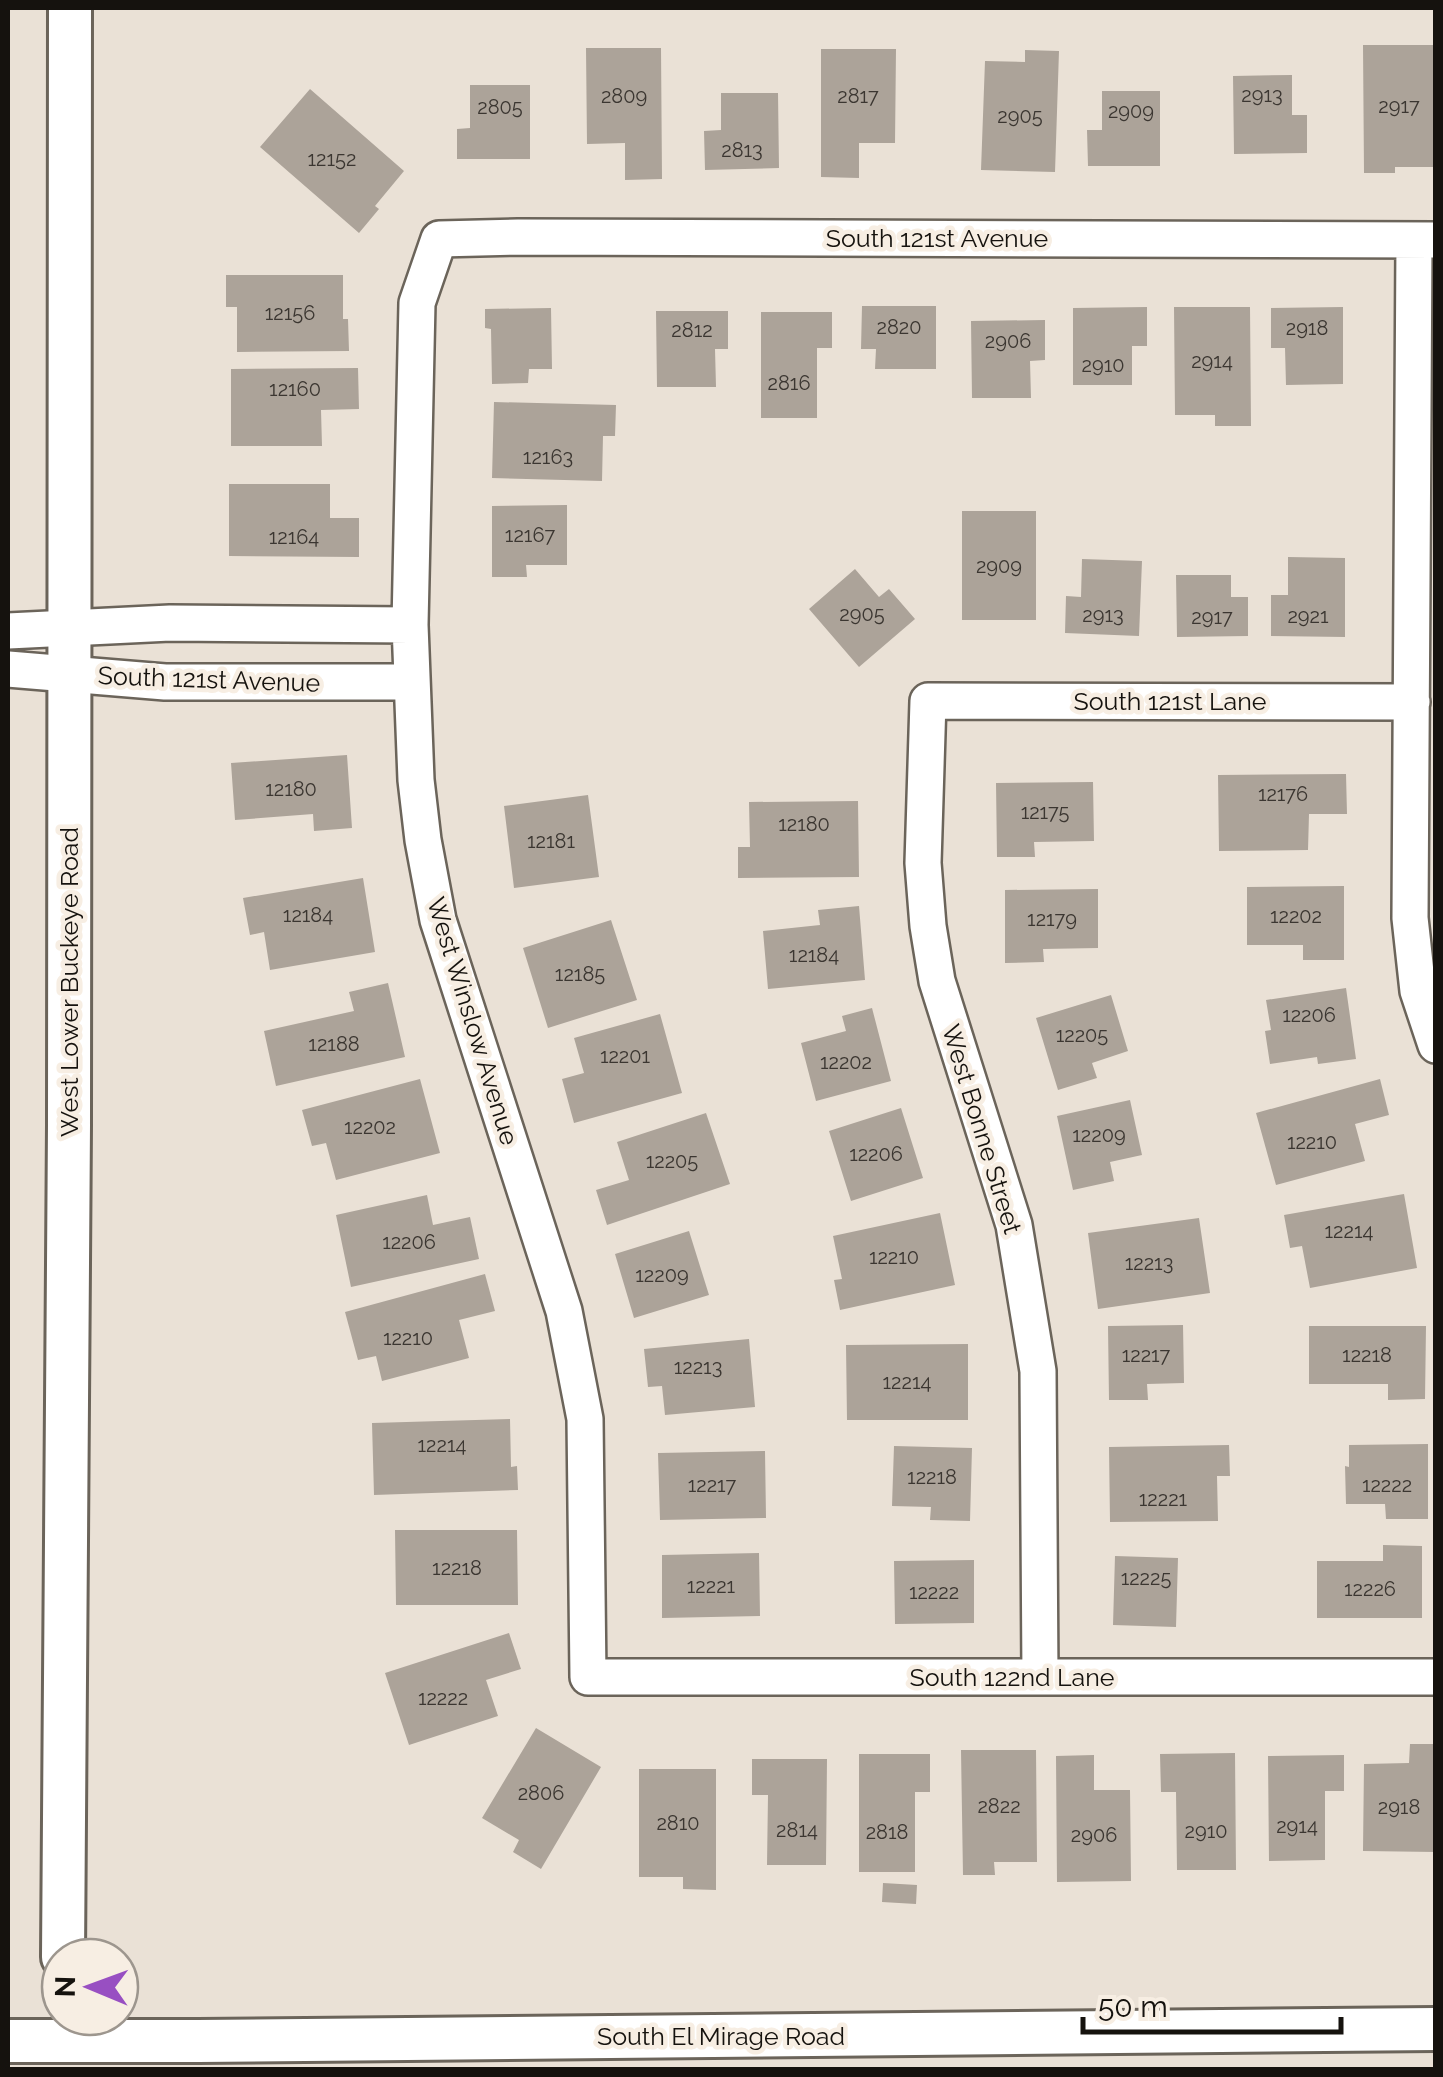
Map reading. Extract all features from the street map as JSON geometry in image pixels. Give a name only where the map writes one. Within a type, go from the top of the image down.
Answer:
[{"type":"main road","name":"West Lower Buckeye Road","points":[[63,1937],[70,8]]},
{"type":"main road","name":"South El Mirage Road","points":[[8,2041],[198,2055],[1436,2030]]},
{"type":"street","name":"South 121st Avenue","points":[[438,239],[1425,240]]},
{"type":"street","name":"West Winslow Avenue","points":[[438,239],[417,303],[410,625],[416,780],[438,920],[564,1311],[584,1419],[588,1678]]},
{"type":"street","points":[[1425,240],[1410,918],[1418,992],[1436,1045]]},
{"type":"street","name":"South 121st Avenue","points":[[8,631],[170,622],[410,625]]},
{"type":"street","name":"South 121st Avenue","points":[[8,669],[164,682],[412,682]]},
{"type":"street","name":"South 121st Lane","points":[[928,701],[1412,702]]},
{"type":"street","name":"West Bonne Street","points":[[928,701],[923,863],[928,926],[938,981],[1014,1225],[1038,1371],[1040,1677]]},
{"type":"street","name":"South 122nd Lane","points":[[588,1678],[1436,1677]]},
{"type":"building","points":[[1363,45],[1436,45],[1436,167],[1395,167],[1395,173],[1364,173]]},
{"type":"building","points":[[586,48],[661,48],[662,179],[625,180],[625,143],[587,144]]},
{"type":"building","points":[[821,49],[896,49],[895,143],[859,143],[859,178],[821,177]]},
{"type":"building","points":[[1025,50],[1059,51],[1055,172],[981,170],[985,61],[1025,62]]},
{"type":"building","points":[[1292,75],[1292,115],[1307,115],[1307,153],[1234,154],[1233,76]]},
{"type":"building","points":[[470,85],[530,85],[530,159],[457,159],[457,129],[470,128]]},
{"type":"building","points":[[310,89],[404,171],[359,233],[260,147]]},
{"type":"building","points":[[1102,91],[1160,91],[1160,166],[1088,166],[1087,130],[1102,130]]},
{"type":"building","points":[[721,93],[778,93],[779,168],[705,170],[704,131],[721,130]]},
{"type":"building","points":[[226,275],[343,275],[343,319],[348,319],[349,351],[237,352],[237,307],[226,307]]},
{"type":"building","points":[[862,306],[936,306],[936,369],[875,369],[876,349],[861,349]]},
{"type":"building","points":[[1147,307],[1147,346],[1132,346],[1132,385],[1073,385],[1073,308]]},
{"type":"building","points":[[1174,307],[1250,307],[1251,426],[1215,426],[1215,415],[1175,415]]},
{"type":"building","points":[[1343,307],[1343,384],[1286,385],[1285,348],[1271,348],[1271,308]]},
{"type":"building","points":[[551,308],[552,369],[529,369],[528,383],[492,384],[491,329],[485,328],[485,309]]},
{"type":"building","points":[[656,311],[728,311],[728,349],[715,349],[716,387],[657,387]]},
{"type":"building","points":[[761,312],[832,312],[832,348],[817,348],[817,418],[761,418]]},
{"type":"building","points":[[1045,320],[1045,360],[1030,361],[1031,398],[972,398],[971,321]]},
{"type":"building","points":[[358,368],[359,409],[321,410],[322,446],[231,446],[231,369]]},
{"type":"building","points":[[494,402],[616,405],[615,436],[603,436],[602,481],[492,478]]},
{"type":"building","points":[[229,484],[330,484],[330,518],[359,518],[359,557],[229,556]]},
{"type":"building","points":[[567,505],[567,565],[526,565],[527,577],[492,577],[492,506]]},
{"type":"building","points":[[962,511],[1036,511],[1036,620],[962,620]]},
{"type":"building","points":[[1288,557],[1345,558],[1345,637],[1271,636],[1271,595],[1288,595]]},
{"type":"building","points":[[1082,559],[1142,561],[1139,636],[1065,633],[1066,596],[1081,597]]},
{"type":"building","points":[[855,569],[879,597],[889,589],[915,619],[859,667],[809,609]]},
{"type":"building","points":[[1176,575],[1231,575],[1231,597],[1248,597],[1248,636],[1177,637]]},
{"type":"building","points":[[347,755],[352,828],[314,831],[313,814],[235,820],[231,763]]},
{"type":"building","points":[[1346,774],[1347,814],[1309,814],[1308,850],[1219,851],[1218,775]]},
{"type":"building","points":[[1093,782],[1094,841],[1034,842],[1035,857],[997,857],[996,783]]},
{"type":"building","points":[[588,795],[599,877],[514,888],[504,806]]},
{"type":"building","points":[[858,801],[859,877],[738,878],[738,847],[750,847],[749,802]]},
{"type":"building","points":[[363,878],[375,952],[270,970],[264,932],[250,935],[243,898]]},
{"type":"building","points":[[1344,886],[1344,960],[1303,960],[1303,945],[1247,945],[1247,887]]},
{"type":"building","points":[[1098,889],[1098,948],[1043,949],[1044,962],[1005,963],[1005,890]]},
{"type":"building","points":[[859,906],[865,980],[768,989],[763,931],[820,925],[818,910]]},
{"type":"building","points":[[611,920],[637,1000],[548,1028],[523,948]]},
{"type":"building","points":[[388,983],[405,1057],[276,1086],[264,1031],[354,1011],[349,992]]},
{"type":"building","points":[[1346,988],[1356,1059],[1318,1064],[1317,1057],[1270,1064],[1265,1031],[1271,1030],[1266,1000]]},
{"type":"building","points":[[1111,995],[1128,1051],[1092,1063],[1097,1078],[1058,1090],[1036,1018]]},
{"type":"building","points":[[872,1008],[891,1081],[816,1101],[801,1043],[846,1031],[842,1016]]},
{"type":"building","points":[[660,1014],[682,1093],[574,1123],[562,1079],[584,1073],[574,1038]]},
{"type":"building","points":[[420,1079],[440,1153],[336,1180],[326,1143],[312,1146],[302,1110]]},
{"type":"building","points":[[1380,1079],[1389,1115],[1355,1124],[1365,1161],[1276,1185],[1256,1113]]},
{"type":"building","points":[[1130,1100],[1142,1155],[1110,1162],[1114,1181],[1073,1190],[1057,1116]]},
{"type":"building","points":[[901,1108],[923,1178],[851,1201],[829,1131]]},
{"type":"building","points":[[706,1113],[730,1184],[607,1225],[596,1190],[629,1180],[617,1142]]},
{"type":"building","points":[[1404,1194],[1417,1268],[1310,1288],[1302,1246],[1290,1248],[1284,1215]]},
{"type":"building","points":[[427,1195],[433,1225],[470,1217],[479,1259],[351,1287],[336,1215]]},
{"type":"building","points":[[940,1213],[955,1285],[840,1310],[834,1280],[842,1279],[833,1236]]},
{"type":"building","points":[[1199,1218],[1210,1293],[1098,1309],[1088,1233]]},
{"type":"building","points":[[689,1231],[709,1295],[634,1318],[615,1254]]},
{"type":"building","points":[[485,1274],[495,1311],[459,1320],[469,1358],[382,1381],[376,1356],[358,1360],[345,1312]]},
{"type":"building","points":[[1183,1325],[1184,1383],[1147,1384],[1148,1400],[1109,1400],[1108,1326]]},
{"type":"building","points":[[1309,1326],[1426,1326],[1425,1399],[1388,1400],[1388,1384],[1309,1384]]},
{"type":"building","points":[[749,1339],[755,1407],[665,1415],[662,1386],[648,1387],[644,1349]]},
{"type":"building","points":[[968,1344],[968,1420],[847,1420],[846,1345]]},
{"type":"building","points":[[510,1419],[511,1467],[517,1466],[518,1490],[374,1495],[372,1423]]},
{"type":"building","points":[[1428,1444],[1428,1519],[1386,1519],[1385,1504],[1346,1504],[1349,1445]]},
{"type":"building","points":[[1229,1445],[1230,1476],[1217,1476],[1218,1521],[1110,1522],[1109,1447]]},
{"type":"building","points":[[894,1446],[972,1448],[970,1521],[930,1520],[931,1507],[892,1506]]},
{"type":"building","points":[[765,1451],[766,1518],[660,1520],[658,1453]]},
{"type":"building","points":[[395,1530],[517,1530],[518,1605],[396,1605]]},
{"type":"building","points":[[1383,1545],[1422,1546],[1422,1618],[1317,1618],[1317,1561],[1383,1561]]},
{"type":"building","points":[[759,1553],[760,1616],[662,1618],[662,1555]]},
{"type":"building","points":[[1115,1556],[1178,1558],[1176,1627],[1113,1625]]},
{"type":"building","points":[[974,1560],[974,1623],[895,1624],[894,1561]]},
{"type":"building","points":[[509,1633],[521,1669],[486,1680],[498,1716],[409,1745],[385,1673]]},
{"type":"building","points":[[536,1728],[601,1767],[541,1869],[513,1852],[519,1840],[482,1818]]},
{"type":"building","points":[[1410,1744],[1436,1744],[1436,1852],[1363,1851],[1364,1764],[1409,1763]]},
{"type":"building","points":[[961,1750],[1036,1750],[1037,1862],[994,1862],[995,1875],[963,1875]]},
{"type":"building","points":[[1235,1753],[1236,1870],[1177,1870],[1176,1792],[1161,1792],[1160,1754]]},
{"type":"building","points":[[859,1754],[930,1754],[930,1792],[915,1792],[915,1872],[859,1872]]},
{"type":"building","points":[[1094,1755],[1094,1790],[1130,1790],[1131,1881],[1057,1882],[1056,1756]]},
{"type":"building","points":[[1344,1755],[1344,1791],[1325,1791],[1325,1860],[1269,1861],[1268,1756]]},
{"type":"building","points":[[752,1759],[827,1759],[826,1865],[767,1865],[768,1795],[752,1795]]},
{"type":"building","points":[[639,1769],[716,1769],[716,1890],[683,1889],[683,1877],[639,1877]]},
{"type":"building","points":[[883,1883],[917,1885],[916,1904],[882,1902]]}]
